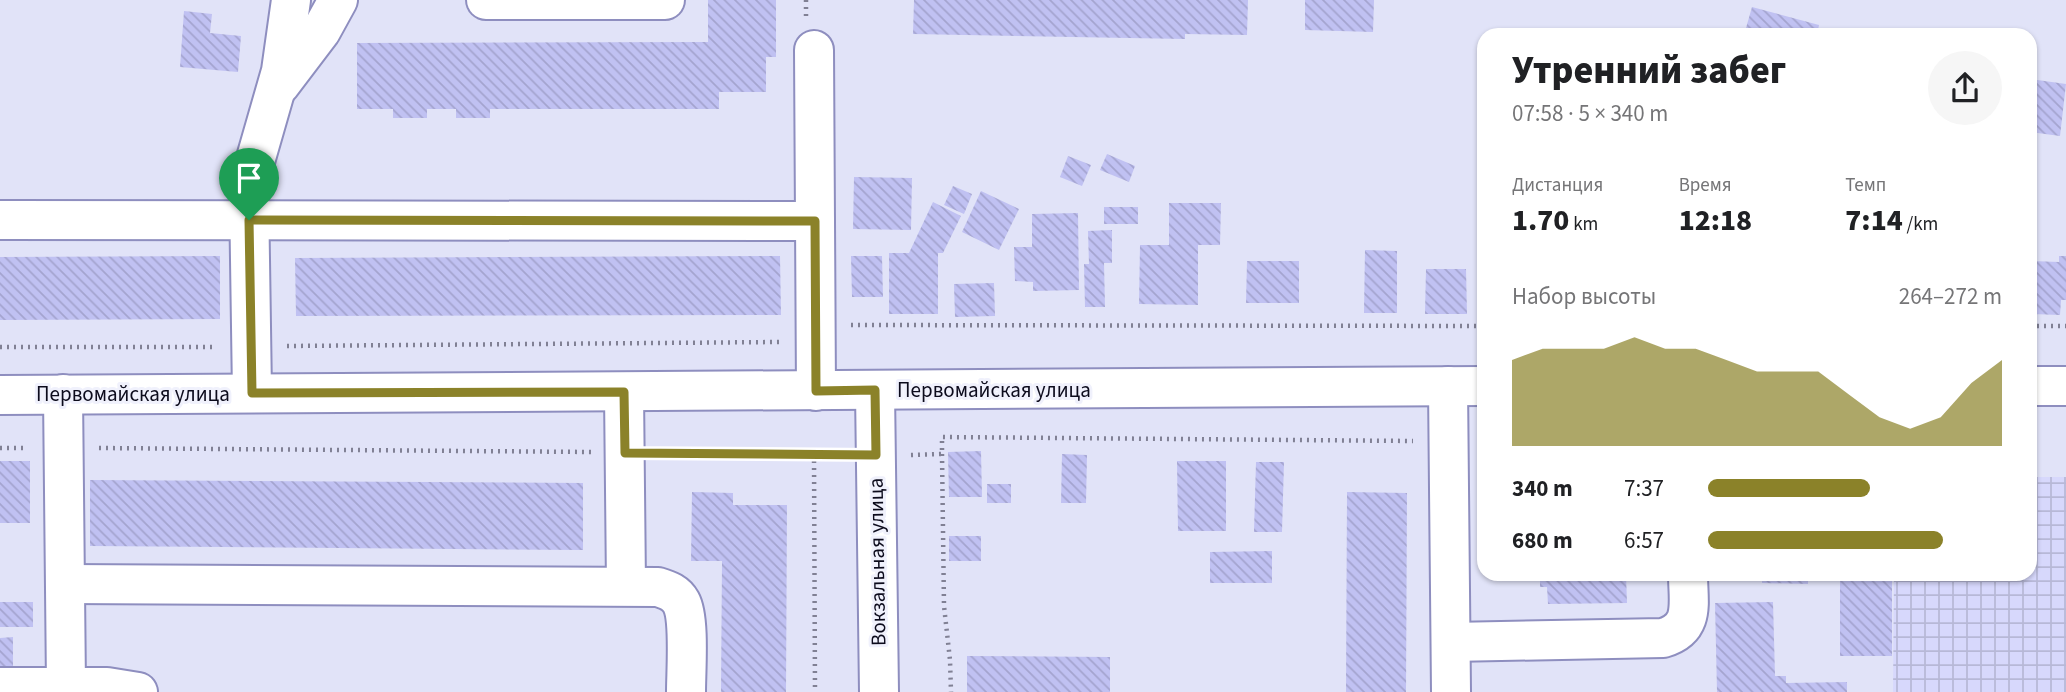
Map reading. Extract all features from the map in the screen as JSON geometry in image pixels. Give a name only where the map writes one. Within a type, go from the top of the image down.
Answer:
[{"type":"main road","points":[[252,393],[249,220],[253,172],[276,90],[291,0]]},
{"type":"main road","points":[[276,90],[321,31],[338,0]]},
{"type":"main road","points":[[486,0],[665,0]]},
{"type":"main road","points":[[814,50],[816,391]]},
{"type":"main road","points":[[0,220],[815,221]]},
{"type":"main road","points":[[1451,692],[1448,441],[1466,386]]},
{"type":"main road","name":"Первомайская улица","points":[[0,395],[1466,386]]},
{"type":"main road","points":[[2037,386],[2066,386]]},
{"type":"main road","name":"Вокзальная улица","points":[[875,390],[879,692]]},
{"type":"main road","points":[[624,392],[626,586]]},
{"type":"main road","points":[[63,394],[66,686]]},
{"type":"main road","points":[[1451,642],[1662,638],[1677,634],[1685,623],[1688,613],[1688,581]]},
{"type":"main road","points":[[65,584],[659,587],[673,592],[681,602],[685,615],[686,692]]},
{"type":"main road","points":[[0,687],[107,687],[138,692]]},
{"type":"path","points":[[0,347],[772,343],[816,337],[843,325],[1477,326]]},
{"type":"path","points":[[2037,326],[2066,326]]},
{"type":"path","points":[[951,692],[944,606],[942,437],[1448,441]]},
{"type":"path","points":[[0,448],[942,454]]},
{"type":"path","points":[[814,454],[816,692]]},
{"type":"shaded area","points":[[2037,477],[2066,477],[2066,692],[1893,692],[1894,581],[2037,581]]},
{"type":"building","points":[[708,0],[776,0],[776,57],[766,57],[766,92],[719,92],[719,109],[490,109],[490,118],[456,118],[456,109],[427,109],[427,118],[393,118],[393,109],[357,109],[357,43],[708,42]]},
{"type":"building","points":[[914,0],[1248,0],[1247,35],[1185,34],[1185,39],[913,34]]},
{"type":"building","points":[[1305,0],[1374,0],[1373,32],[1305,30]]},
{"type":"building","points":[[1752,7],[1819,25],[1818,28],[1746,28]]},
{"type":"building","points":[[184,11],[212,14],[210,33],[241,36],[238,72],[180,67]]},
{"type":"building","points":[[2037,80],[2066,84],[2060,136],[2037,133]]},
{"type":"building","points":[[1107,154],[1135,166],[1129,182],[1100,170]]},
{"type":"building","points":[[1068,156],[1091,165],[1082,186],[1060,177]]},
{"type":"building","points":[[854,177],[912,178],[911,230],[853,229]]},
{"type":"building","points":[[953,186],[972,194],[964,214],[944,205]]},
{"type":"building","points":[[981,191],[1019,209],[999,250],[962,232]]},
{"type":"building","points":[[933,202],[961,216],[943,253],[938,253],[938,314],[889,314],[889,253],[909,253]]},
{"type":"building","points":[[1169,203],[1221,203],[1220,245],[1198,245],[1198,305],[1139,304],[1140,245],[1169,245]]},
{"type":"building","points":[[1104,207],[1138,207],[1138,224],[1104,224]]},
{"type":"building","points":[[1078,213],[1079,290],[1033,291],[1033,282],[1015,281],[1014,247],[1032,247],[1032,214]]},
{"type":"building","points":[[1112,230],[1112,263],[1104,263],[1105,307],[1085,307],[1084,264],[1089,264],[1088,231]]},
{"type":"building","points":[[1365,250],[1397,251],[1397,313],[1364,313]]},
{"type":"building","points":[[220,256],[220,319],[0,320],[0,257]]},
{"type":"building","points":[[780,256],[781,315],[296,316],[295,258]]},
{"type":"building","points":[[851,256],[882,256],[883,297],[852,297]]},
{"type":"building","points":[[2059,256],[2066,256],[2066,300],[2061,300],[2060,315],[2037,314],[2037,261],[2059,262]]},
{"type":"building","points":[[1247,261],[1299,261],[1299,303],[1246,303]]},
{"type":"building","points":[[1426,269],[1466,269],[1467,314],[1425,314]]},
{"type":"building","points":[[994,283],[995,316],[955,317],[954,284]]},
{"type":"building","points":[[981,451],[982,497],[949,497],[948,452]]},
{"type":"building","points":[[1062,454],[1087,455],[1086,503],[1061,503]]},
{"type":"building","points":[[0,461],[30,461],[30,523],[0,523]]},
{"type":"building","points":[[1177,461],[1226,461],[1226,531],[1178,531]]},
{"type":"building","points":[[1256,462],[1284,462],[1282,532],[1254,532]]},
{"type":"building","points":[[90,480],[583,483],[583,550],[90,546]]},
{"type":"building","points":[[987,484],[1011,484],[1011,503],[987,503]]},
{"type":"building","points":[[692,492],[733,493],[733,505],[787,505],[786,692],[721,692],[722,561],[691,561]]},
{"type":"building","points":[[1347,492],[1407,493],[1406,692],[1346,692]]},
{"type":"building","points":[[949,536],[981,536],[981,561],[949,561]]},
{"type":"building","points":[[1272,551],[1272,583],[1210,583],[1210,552]]},
{"type":"building","points":[[1540,581],[1626,581],[1627,603],[1548,604],[1547,587],[1540,587]]},
{"type":"building","points":[[1762,581],[1808,581],[1808,584]]},
{"type":"building","points":[[1840,581],[1892,581],[1892,656],[1840,656]]},
{"type":"building","points":[[0,602],[33,602],[33,627],[0,627]]},
{"type":"building","points":[[1773,602],[1775,676],[1786,676],[1786,683],[1847,682],[1847,692],[1717,692],[1715,603]]},
{"type":"building","points":[[13,637],[13,667],[0,667],[0,638]]},
{"type":"building","points":[[967,656],[1110,657],[1110,692],[967,692]]},
{"type":"route","points":[[249,220],[815,221],[816,391],[875,390],[876,455],[625,453],[624,392],[252,393],[249,220]]}]
